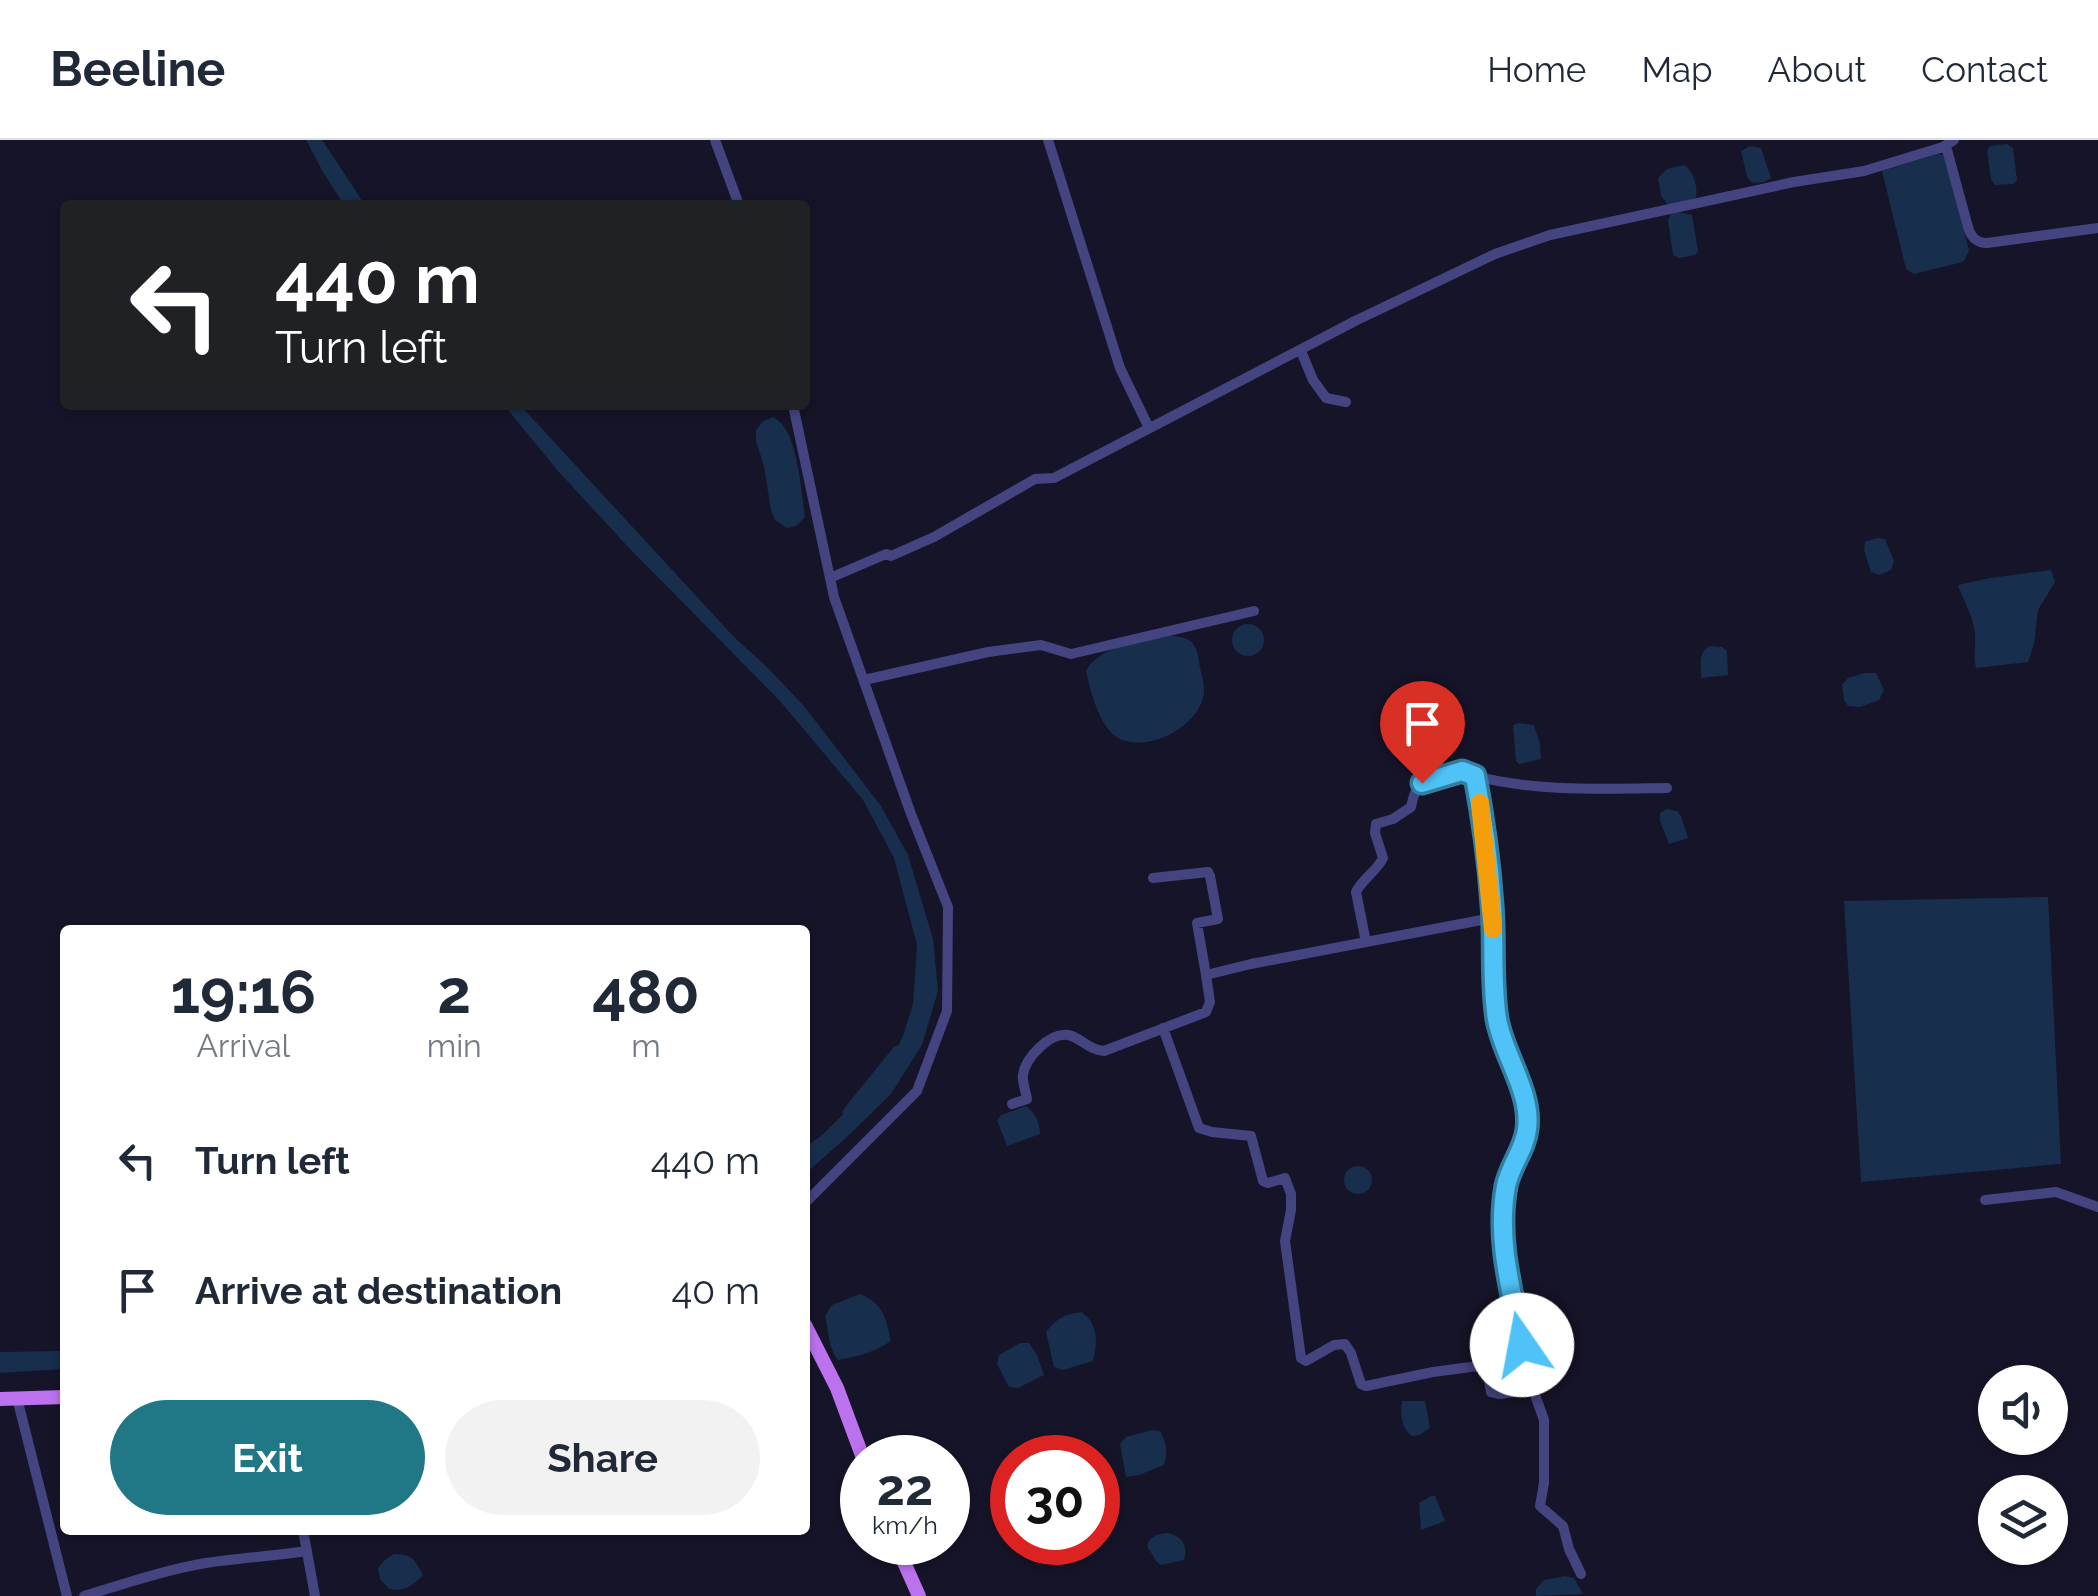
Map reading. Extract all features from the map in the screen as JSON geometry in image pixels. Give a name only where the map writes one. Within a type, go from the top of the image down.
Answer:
[{"type":"main road","points":[[810,1335],[837,1388],[854,1435]]},
{"type":"main road","points":[[0,1399],[60,1397]]},
{"type":"main road","points":[[905,1565],[919,1596]]},
{"type":"street","points":[[715,140],[737,200]]},
{"type":"street","points":[[1048,140],[1120,368],[1150,428]]},
{"type":"street","points":[[830,578],[934,537],[1035,479],[1054,478],[1355,321],[1495,254],[1550,235],[1794,182],[1864,172],[1950,143],[1968,227],[1978,242],[2098,228]]},
{"type":"street","points":[[1300,351],[1326,398],[1346,402]]},
{"type":"street","points":[[795,410],[834,597],[948,907],[947,1010],[917,1091],[810,1198]]},
{"type":"street","points":[[864,680],[988,652],[1042,645],[1071,654],[1254,610]]},
{"type":"street","points":[[1366,942],[1356,892],[1384,858],[1375,833],[1376,824],[1411,807],[1422,783],[1462,771],[1493,780],[1569,788],[1667,788]]},
{"type":"street","points":[[1475,776],[1484,820],[1498,1025],[1524,1100],[1528,1128],[1509,1174],[1504,1200],[1504,1252],[1529,1378],[1544,1420],[1540,1506],[1563,1526],[1582,1574]]},
{"type":"street","points":[[1012,1104],[1027,1099],[1023,1074],[1034,1055],[1055,1036],[1069,1035],[1092,1050],[1104,1051],[1206,1012],[1210,1002],[1198,924],[1218,919],[1210,876],[1208,872],[1153,878]]},
{"type":"street","points":[[1206,976],[1492,918]]},
{"type":"street","points":[[1163,1028],[1200,1128],[1248,1134],[1263,1181],[1285,1178],[1291,1194],[1285,1241],[1300,1358],[1306,1361],[1334,1345],[1345,1344],[1361,1384],[1366,1386],[1486,1365],[1490,1392],[1534,1389]]},
{"type":"street","points":[[1986,1200],[2056,1192],[2098,1207]]},
{"type":"street","points":[[18,1398],[67,1596]]},
{"type":"street","points":[[304,1535],[316,1596]]},
{"type":"street","points":[[84,1596],[206,1563],[307,1551]]},
{"type":"water","points":[[306,140],[322,140],[362,200],[341,200]]},
{"type":"water","points":[[2007,144],[2013,148],[2017,180],[2013,184],[1995,185],[1987,151],[1990,146]]},
{"type":"water","points":[[1750,146],[1761,148],[1771,178],[1764,182],[1753,183],[1747,177],[1741,151]]},
{"type":"water","points":[[1945,155],[1969,251],[1964,261],[1914,274],[1906,269],[1882,171]]},
{"type":"water","points":[[1684,165],[1694,179],[1696,197],[1669,206],[1661,196],[1658,178],[1667,169]]},
{"type":"water","points":[[1677,212],[1692,215],[1698,251],[1695,255],[1673,255],[1668,220]]},
{"type":"water","points":[[508,410],[525,410],[734,637],[804,706],[881,806],[908,855],[933,939],[938,991],[922,1045],[891,1094],[810,1170],[810,1144],[886,1069],[903,1036],[913,1004],[917,945],[894,858],[863,800],[780,701],[558,471]]},
{"type":"water","points":[[773,417],[788,434],[800,477],[805,517],[787,528],[775,520],[771,511],[756,441],[756,430]]},
{"type":"water","points":[[1885,539],[1894,561],[1891,570],[1879,575],[1871,572],[1864,550],[1865,542]]},
{"type":"water","points":[[2051,570],[2055,582],[2038,610],[2028,662],[1976,668],[1974,628],[1958,585]]},
{"type":"water","points":[[1248,624],[1259,629],[1264,640],[1259,651],[1248,656],[1237,651],[1232,640],[1237,629]]},
{"type":"water","points":[[1166,636],[1182,637],[1195,646],[1203,698],[1191,719],[1169,735],[1144,742],[1120,739],[1102,719],[1086,671],[1110,650]]},
{"type":"water","points":[[1710,646],[1727,651],[1728,675],[1701,678],[1702,656]]},
{"type":"water","points":[[1876,673],[1884,690],[1879,700],[1860,707],[1848,706],[1842,685],[1848,678]]},
{"type":"water","points":[[1513,725],[1534,725],[1541,759],[1519,764],[1516,761]]},
{"type":"water","points":[[1667,809],[1681,816],[1688,838],[1669,844],[1660,821],[1660,813]]},
{"type":"water","points":[[2048,897],[2061,1164],[1861,1182],[1844,901]]},
{"type":"water","points":[[1026,1106],[1036,1118],[1040,1134],[1007,1146],[997,1120]]},
{"type":"water","points":[[1358,1166],[1368,1170],[1372,1180],[1368,1190],[1358,1194],[1348,1190],[1344,1180],[1348,1170]]},
{"type":"water","points":[[860,1294],[882,1312],[891,1341],[866,1354],[838,1360],[825,1316],[832,1305]]},
{"type":"water","points":[[1082,1312],[1095,1334],[1093,1361],[1063,1370],[1054,1367],[1046,1332],[1062,1318]]},
{"type":"water","points":[[1020,1343],[1029,1343],[1044,1375],[1018,1388],[1009,1387],[997,1364],[999,1355]]},
{"type":"water","points":[[60,1351],[60,1369],[0,1373],[0,1352]]},
{"type":"water","points":[[1402,1401],[1425,1401],[1430,1428],[1419,1435],[1408,1433],[1402,1420]]},
{"type":"water","points":[[1160,1431],[1166,1452],[1164,1465],[1126,1477],[1120,1444],[1126,1437]]},
{"type":"water","points":[[1435,1496],[1445,1521],[1421,1530],[1419,1503]]},
{"type":"water","points":[[1167,1533],[1180,1539],[1185,1555],[1184,1560],[1161,1565],[1147,1546],[1154,1536]]},
{"type":"water","points":[[394,1554],[413,1559],[423,1575],[404,1589],[389,1589],[380,1579],[378,1568]]},
{"type":"water","points":[[1574,1578],[1583,1594],[1536,1596],[1536,1589],[1544,1580]]},
{"type":"waterway","points":[[847,1112],[897,1050]]},
{"type":"slow traffic","points":[[1480,803],[1493,929]]},
{"type":"route","points":[[1422,783],[1462,771],[1475,776],[1484,820],[1492,905],[1494,998],[1498,1025],[1524,1100],[1528,1128],[1509,1174],[1503,1236],[1522,1345]]}]
